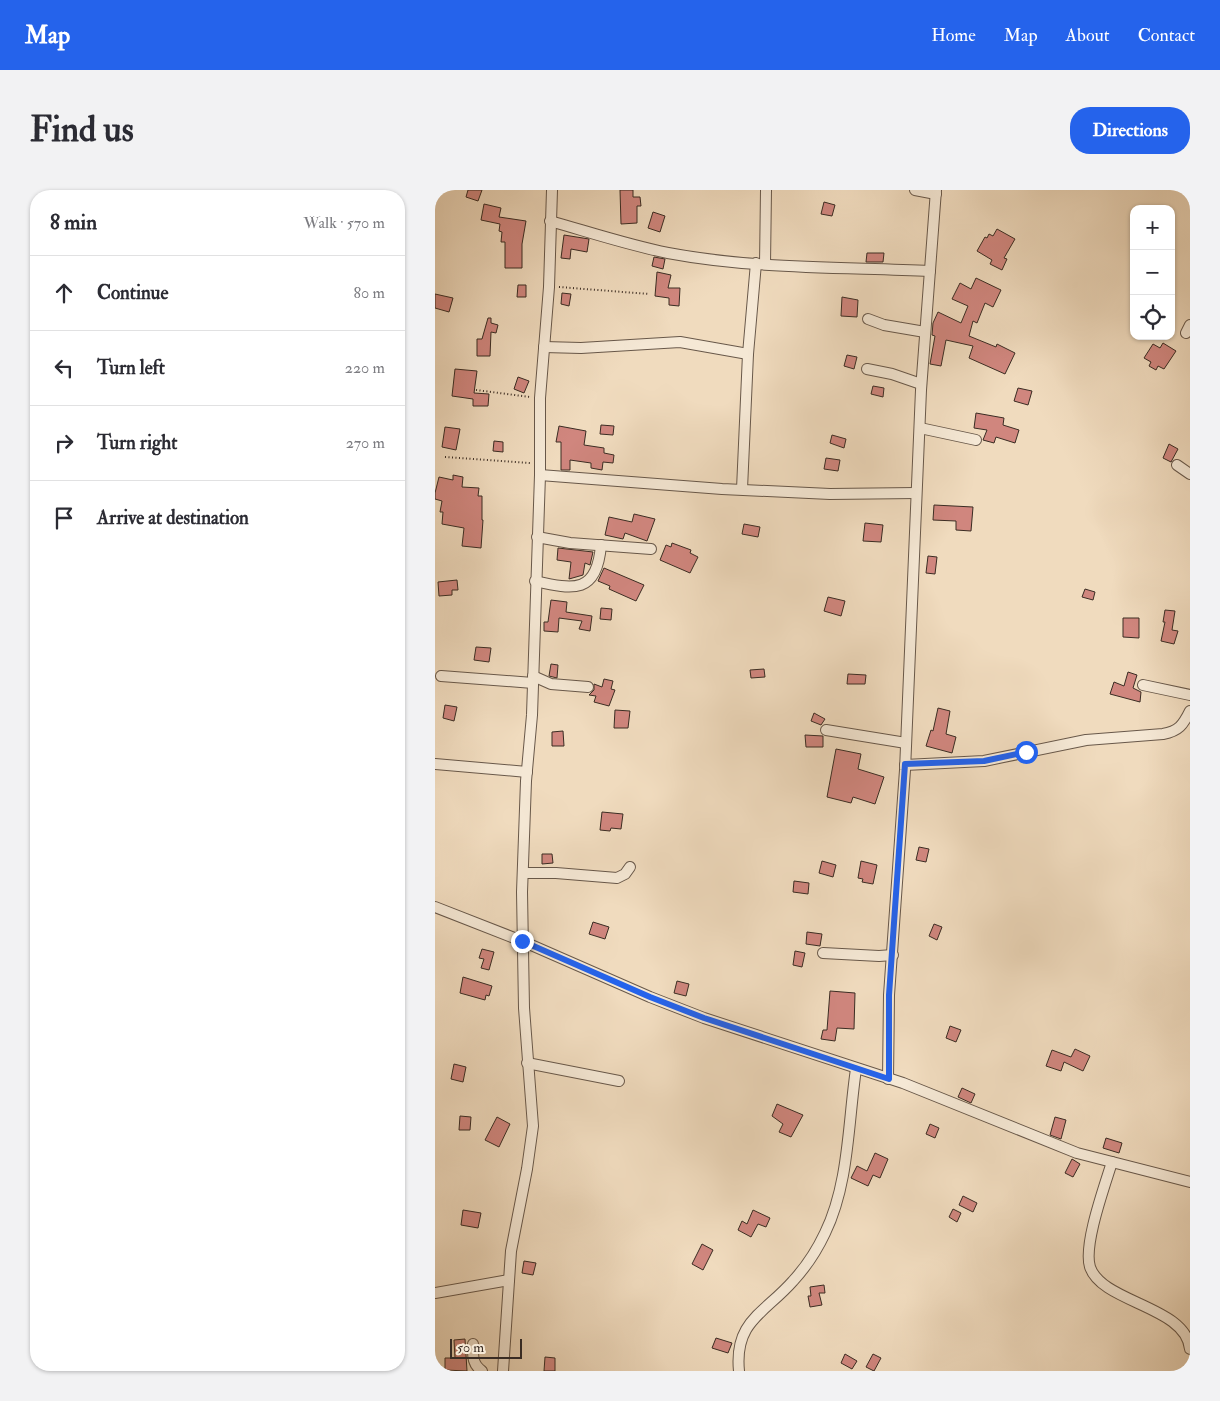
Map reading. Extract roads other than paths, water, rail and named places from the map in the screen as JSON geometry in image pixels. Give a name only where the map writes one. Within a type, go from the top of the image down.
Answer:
[{"type":"street","points":[[503,1371],[511,1250],[527,1169],[533,1126],[527,1063],[522,941],[523,873],[533,679],[540,475],[540,398],[549,287],[552,190]]},
{"type":"street","points":[[742,489],[748,354],[761,264],[766,190]]},
{"type":"street","points":[[889,1079],[889,995],[905,764],[921,384],[936,192],[915,190]]},
{"type":"street","points":[[550,221],[667,253],[761,264],[930,271]]},
{"type":"street","points":[[868,319],[884,325],[925,332]]},
{"type":"street","points":[[544,347],[581,348],[680,342],[748,354]]},
{"type":"street","points":[[867,369],[892,374],[921,384]]},
{"type":"street","points":[[920,428],[976,440]]},
{"type":"street","points":[[1177,465],[1190,474]]},
{"type":"street","points":[[540,475],[613,482],[830,494],[916,493]]},
{"type":"street","points":[[537,537],[651,549]]},
{"type":"street","points":[[535,581],[566,587],[578,587],[585,584],[596,567],[601,545]]},
{"type":"street","points":[[441,676],[533,679],[551,684],[588,687]]},
{"type":"street","points":[[1143,685],[1190,695]]},
{"type":"street","points":[[905,764],[984,761],[1086,740],[1175,732],[1181,728],[1190,711]]},
{"type":"street","points":[[826,730],[906,743]]},
{"type":"street","points":[[435,764],[527,772]]},
{"type":"street","points":[[523,873],[555,873],[617,878],[625,874],[630,867]]},
{"type":"street","points":[[435,907],[522,941],[695,1015],[889,1079],[1054,1145],[1190,1182]]},
{"type":"street","points":[[823,953],[893,955]]},
{"type":"street","points":[[527,1063],[619,1081]]},
{"type":"street","points":[[739,1371],[741,1343],[750,1321],[794,1280],[825,1234],[842,1178],[856,1069]]},
{"type":"street","points":[[1112,1162],[1091,1239],[1090,1267],[1096,1278],[1120,1295],[1176,1324],[1187,1336],[1190,1349]]},
{"type":"street","points":[[435,1293],[509,1280]]},
{"type":"street","points":[[473,1344],[475,1364],[483,1371]]}]
